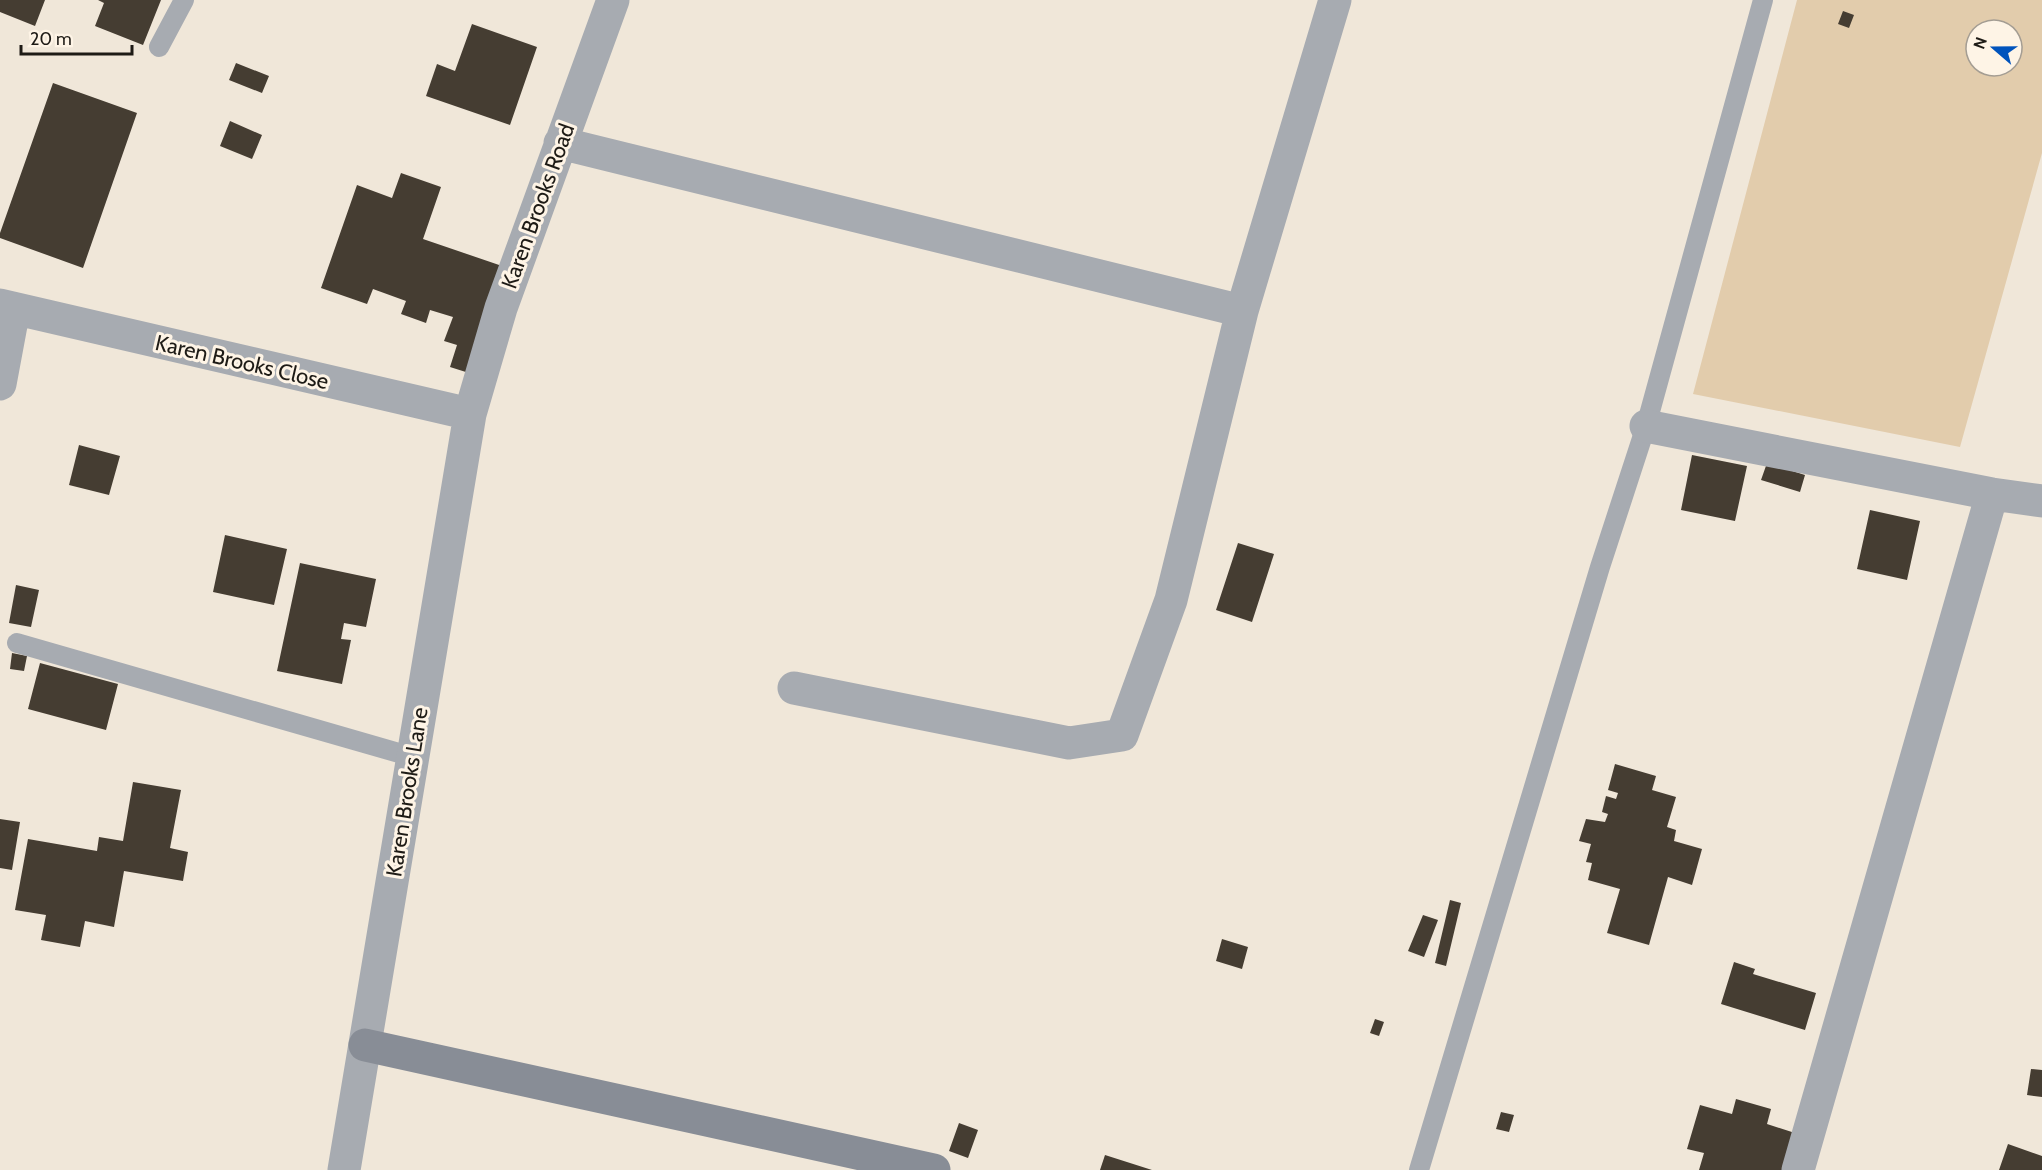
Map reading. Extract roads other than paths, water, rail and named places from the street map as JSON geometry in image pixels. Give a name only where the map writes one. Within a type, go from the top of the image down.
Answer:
[{"type":"street","name":"Karen Brooks Road","points":[[470,414],[501,309],[613,0]]},
{"type":"street","points":[[794,688],[1069,743],[1122,735],[1171,600],[1242,311],[1335,0]]},
{"type":"street","points":[[560,143],[1242,311]]},
{"type":"street","name":"Karen Brooks Close","points":[[0,384],[7,307],[470,414]]},
{"type":"street","name":"Karen Brooks Lane","points":[[344,1170],[470,414]]},
{"type":"street","points":[[1646,426],[1992,494],[2042,501]]},
{"type":"street","points":[[1798,1170],[1992,494]]},
{"type":"street","points":[[365,1045],[934,1170]]},
{"type":"lane","points":[[159,47],[184,0]]},
{"type":"lane","points":[[1419,1170],[1600,567],[1646,426],[1763,0]]},
{"type":"lane","points":[[17,644],[413,757]]}]
